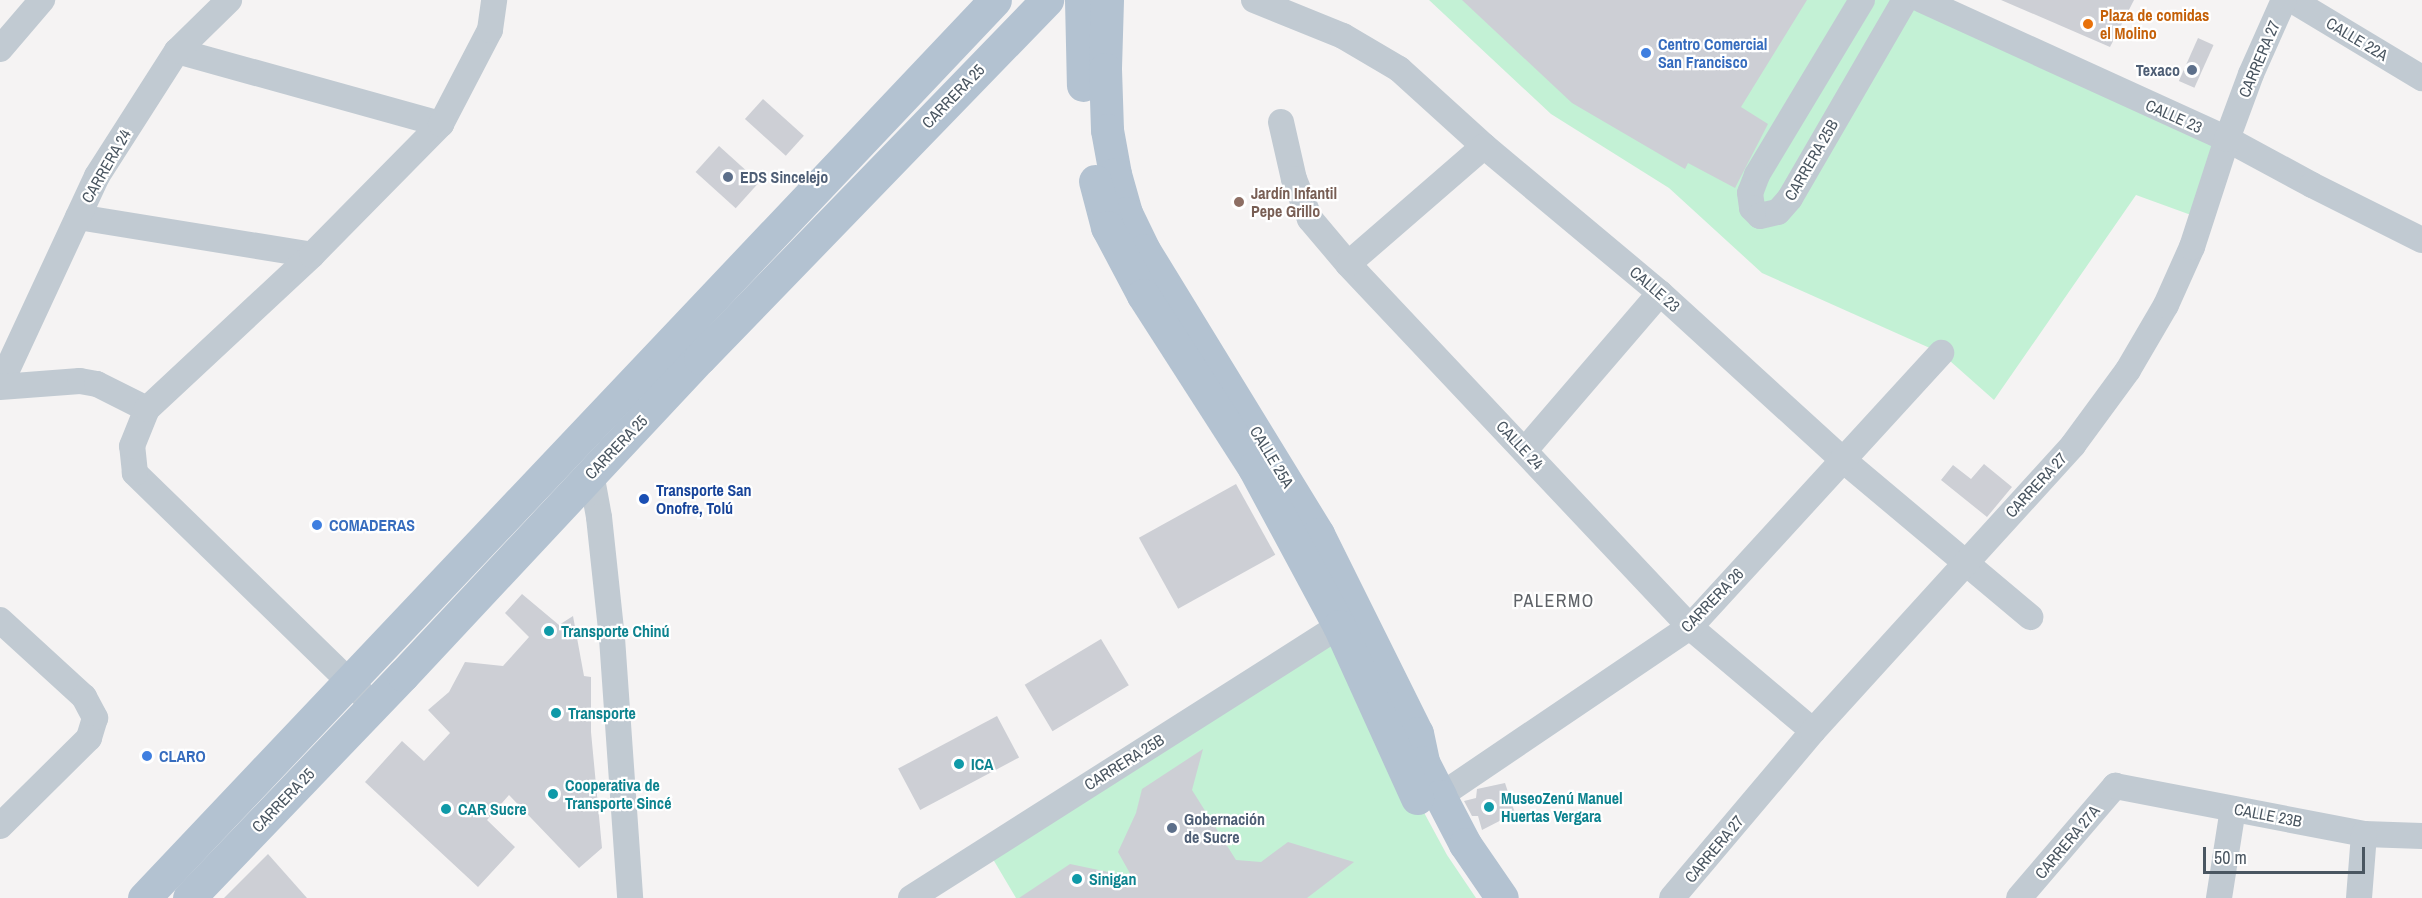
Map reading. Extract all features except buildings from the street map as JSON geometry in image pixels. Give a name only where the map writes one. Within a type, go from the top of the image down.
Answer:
[{"type":"main road","name":"CARRERA 25","points":[[144,898],[996,0]]},
{"type":"main road","name":"CARRERA 25","points":[[189,898],[374,705],[591,472],[1047,0]]},
{"type":"main road","name":"CALLE 25A","points":[[1100,2],[1088,140],[1096,189],[1107,227],[1143,295],[1254,468],[1339,626],[1421,807],[1447,855],[1476,898]]},
{"type":"main road","name":"CALLE 25A","points":[[1100,2],[1107,130],[1115,174],[1126,213],[1144,250],[1318,534],[1417,733],[1424,762],[1440,796],[1465,844],[1502,898]]},
{"type":"main road","points":[[1339,626],[1345,622],[1354,628],[1406,737],[1424,762]]},
{"type":"street","points":[[0,49],[42,0]]},
{"type":"street","name":"CARRERA 24","points":[[0,386],[97,176],[177,51],[229,0]]},
{"type":"street","points":[[374,705],[135,473],[132,446],[147,409],[312,255],[441,124],[490,30],[494,0]]},
{"type":"street","name":"CALLE 23","points":[[1254,0],[1343,36],[1399,69],[1485,147],[1660,293],[1842,459],[2030,617]]},
{"type":"street","name":"CARRERA 25B","points":[[1862,0],[1757,176],[1750,193],[1752,208],[1760,216],[1778,212],[1790,198],[1905,0]]},
{"type":"street","name":"CALLE 23","points":[[1922,0],[2227,139],[2422,240]]},
{"type":"street","name":"CARRERA 27","points":[[1672,898],[1813,731],[2073,445],[2128,370],[2166,305],[2192,247],[2251,74],[2284,0]]},
{"type":"street","name":"CALLE 22A","points":[[2292,0],[2422,78]]},
{"type":"street","points":[[177,51],[441,124]]},
{"type":"street","name":"CALLE 24","points":[[1281,122],[1294,179],[1310,219],[1348,264],[1690,627],[1813,731]]},
{"type":"street","points":[[1348,264],[1485,147]]},
{"type":"street","points":[[78,217],[312,255]]},
{"type":"street","points":[[1525,450],[1660,293]]},
{"type":"street","name":"CARRERA 26","points":[[1440,796],[1690,627],[1941,353]]},
{"type":"street","points":[[0,386],[80,381],[97,384],[147,409]]},
{"type":"street","points":[[591,472],[599,517],[612,638],[630,898]]},
{"type":"street","points":[[0,620],[84,697],[94,718],[89,738],[0,826]]},
{"type":"street","name":"CARRERA 25B","points":[[910,898],[1339,626]]},
{"type":"street","name":"CALLE 23B","points":[[2115,786],[2364,834],[2422,836]]},
{"type":"street","name":"CARRERA 27A","points":[[2019,898],[2115,786]]},
{"type":"street","points":[[2219,898],[2233,808]]},
{"type":"street","points":[[2359,898],[2364,834]]},
{"type":"green space","points":[[1429,0],[1922,0],[2227,139],[2202,219],[2136,195],[1994,400],[1941,353],[1762,273],[1669,188],[1551,114]]},
{"type":"green space","points":[[1339,626],[1421,807],[1447,855],[1476,898],[1016,898],[987,849]]},
{"type":"place","name":"Plaza de comidas el Molino","points":[[2088,24]]},
{"type":"place","name":"Centro Comercial San Francisco","points":[[1646,53]]},
{"type":"place","name":"Texaco","points":[[2192,70]]},
{"type":"place","name":"EDS Sincelejo","points":[[728,177]]},
{"type":"place","name":"Jardín Infantil Pepe Grillo","points":[[1239,202]]},
{"type":"place","name":"Transporte San Onofre, Tolú","points":[[644,499]]},
{"type":"place","name":"COMADERAS","points":[[317,525]]},
{"type":"place","name":"Transporte Chinú","points":[[549,631]]},
{"type":"place","name":"Transporte","points":[[556,713]]},
{"type":"place","name":"CLARO","points":[[147,756]]},
{"type":"place","name":"ICA","points":[[959,764]]},
{"type":"place","name":"Cooperativa de Transporte Sincé","points":[[553,794]]},
{"type":"place","name":"MuseoZenú Manuel Huertas Vergara","points":[[1489,807]]},
{"type":"place","name":"CAR Sucre","points":[[446,809]]},
{"type":"place","name":"Gobernación de Sucre","points":[[1172,828]]},
{"type":"place","name":"Sinigan","points":[[1077,879]]},
{"type":"district","name":"PALERMO","points":[[1554,601]]}]
